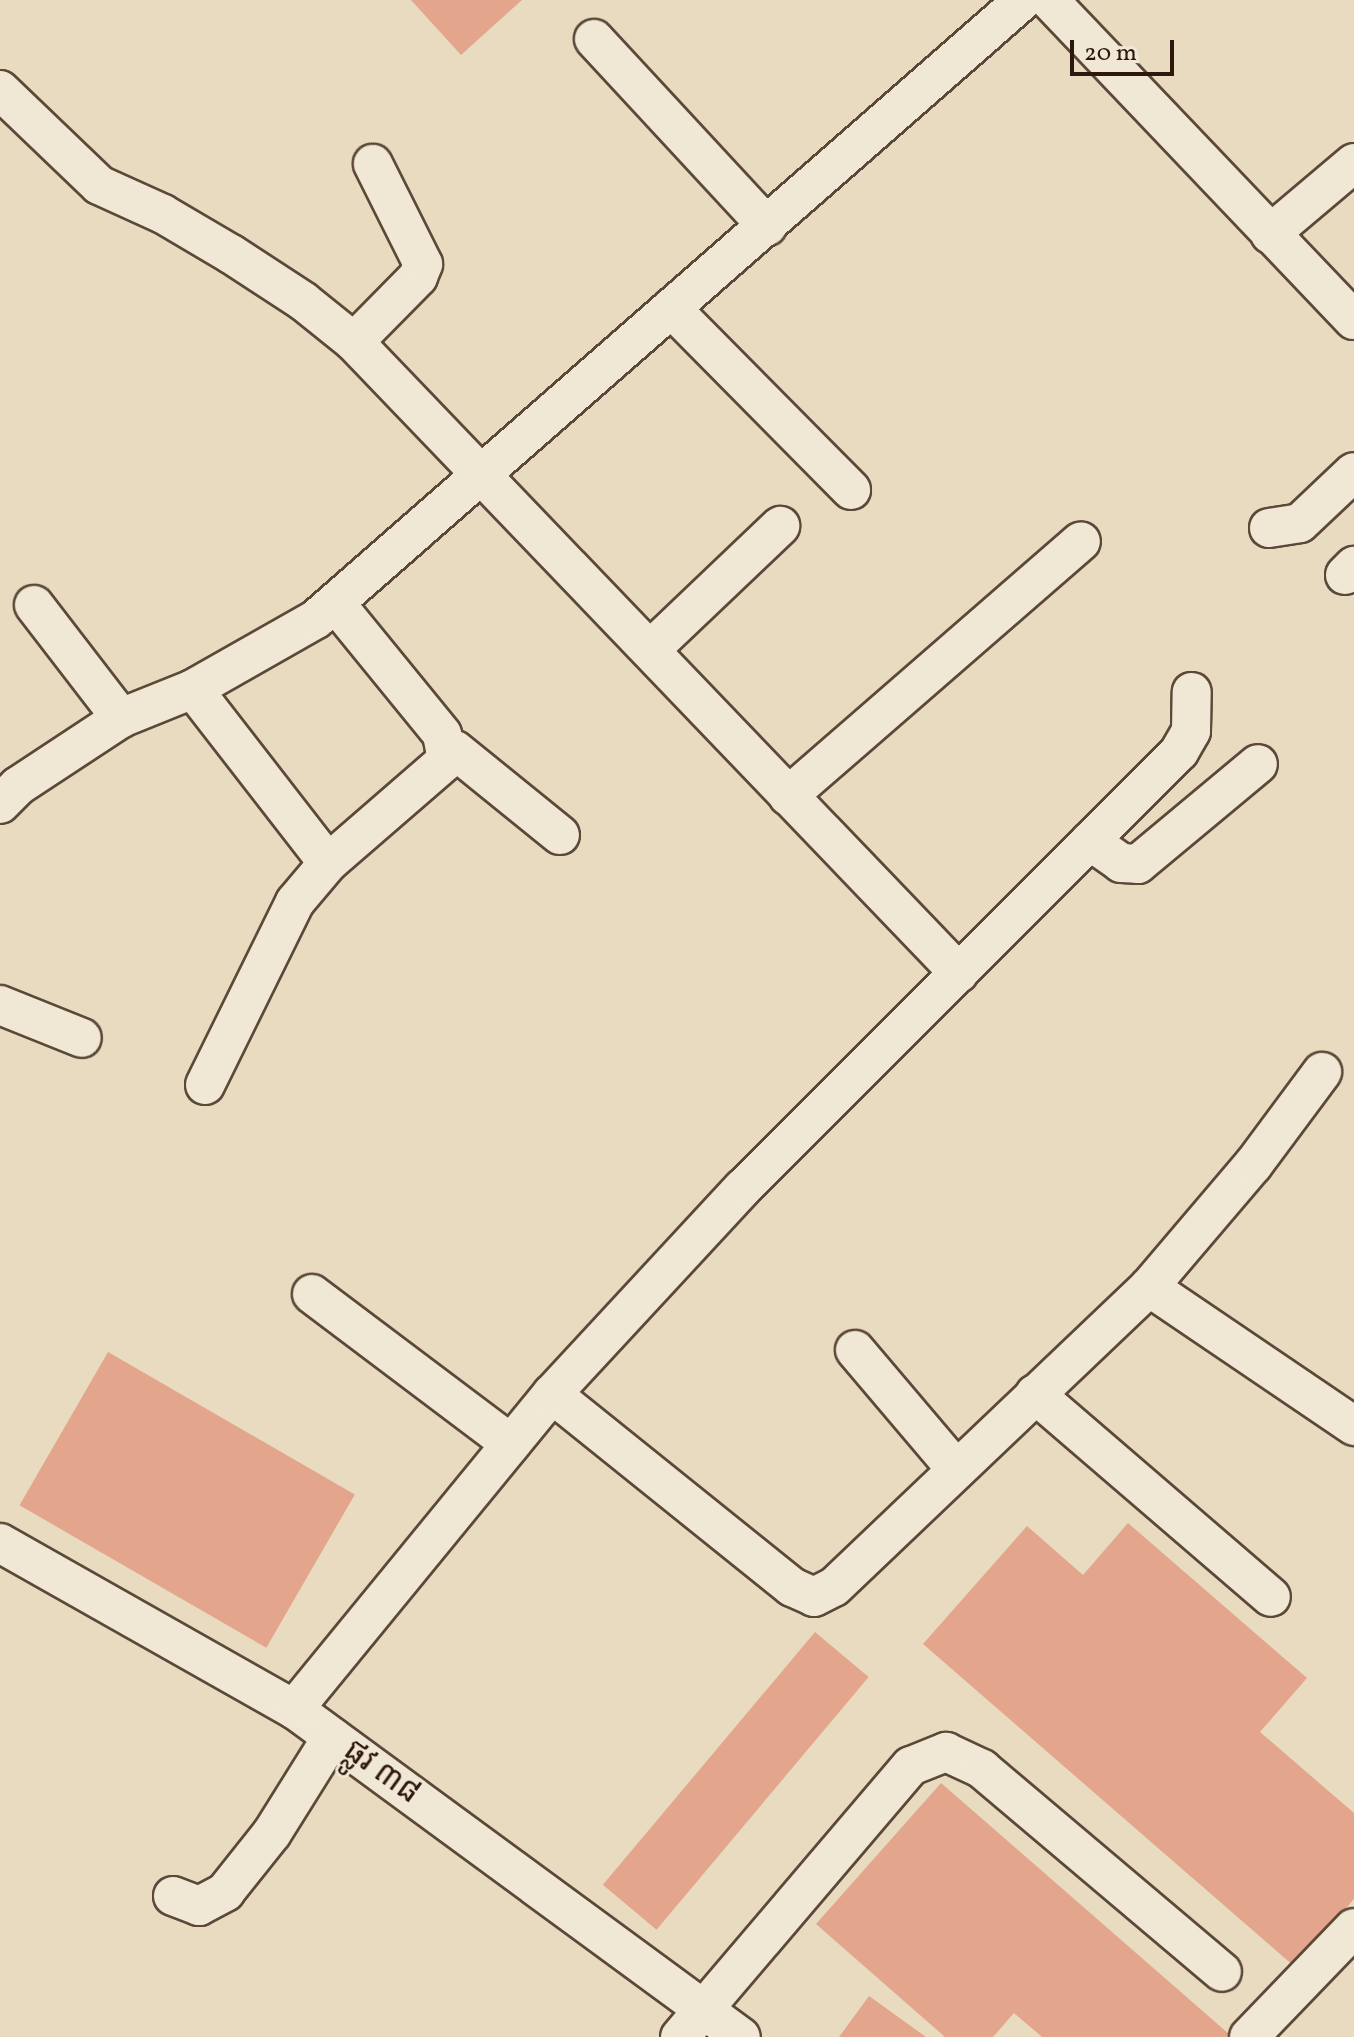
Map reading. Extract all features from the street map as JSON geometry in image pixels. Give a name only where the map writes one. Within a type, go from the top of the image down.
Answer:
[{"type":"street","points":[[6,785],[121,718],[193,689],[316,619],[481,472],[767,226],[1048,2],[1354,320]]},
{"type":"street","points":[[594,39],[767,226]]},
{"type":"street","points":[[0,90],[99,185],[163,214],[231,254],[303,301],[354,342],[959,973]]},
{"type":"street","points":[[1270,234],[1354,163]]},
{"type":"street","points":[[354,342],[418,277],[423,264],[373,164]]},
{"type":"street","points":[[671,308],[851,490]]},
{"type":"street","points":[[1269,528],[1300,523],[1354,472]]},
{"type":"street","points":[[650,650],[780,526]]},
{"type":"street","points":[[788,796],[1081,541]]},
{"type":"street","points":[[205,1085],[269,946],[295,902],[328,863],[444,766],[449,752],[442,734],[335,603]]},
{"type":"street","points":[[34,605],[121,718]]},
{"type":"street","points":[[193,689],[328,863]]},
{"type":"street","points":[[294,1709],[552,1394],[742,1189],[1189,738],[1192,692]]},
{"type":"street","points":[[449,752],[455,750],[560,835]]},
{"type":"street","points":[[1090,841],[1121,863],[1138,864],[1258,764]]},
{"type":"street","points":[[0,1005],[82,1038]]},
{"type":"street","points":[[552,1394],[792,1587],[814,1597],[834,1587],[1149,1287],[1253,1165],[1322,1072]]},
{"type":"street","points":[[1149,1287],[1354,1426]]},
{"type":"street","points":[[312,1294],[511,1444]]},
{"type":"street","points":[[855,1350],[956,1469]]},
{"type":"street","points":[[1035,1394],[1271,1597]]},
{"type":"street","name":"ផ្លូវ ៣៨","points":[[0,1544],[294,1709],[690,2022],[741,2037]]},
{"type":"street","points":[[173,1896],[199,1906],[225,1892],[272,1833],[332,1737]]},
{"type":"street","points":[[690,2022],[911,1766],[946,1752],[982,1769],[1222,1972]]},
{"type":"street","points":[[1249,2037],[1354,1928]]},
{"type":"building","points":[[411,0],[522,0],[461,55]]},
{"type":"building","points":[[108,1352],[355,1494],[266,1648],[20,1505]]},
{"type":"building","points":[[1128,1523],[1307,1678],[1260,1732],[1354,1813],[1354,1899],[1295,1967],[923,1644],[1027,1526],[1083,1575]]},
{"type":"building","points":[[815,1632],[869,1677],[657,1930],[603,1885]]},
{"type":"building","points":[[941,1783],[1229,2034],[1226,2037],[1042,2037],[1014,2013],[993,2037],[945,2037],[816,1924]]},
{"type":"building","points":[[869,1996],[926,2037],[839,2037]]}]
